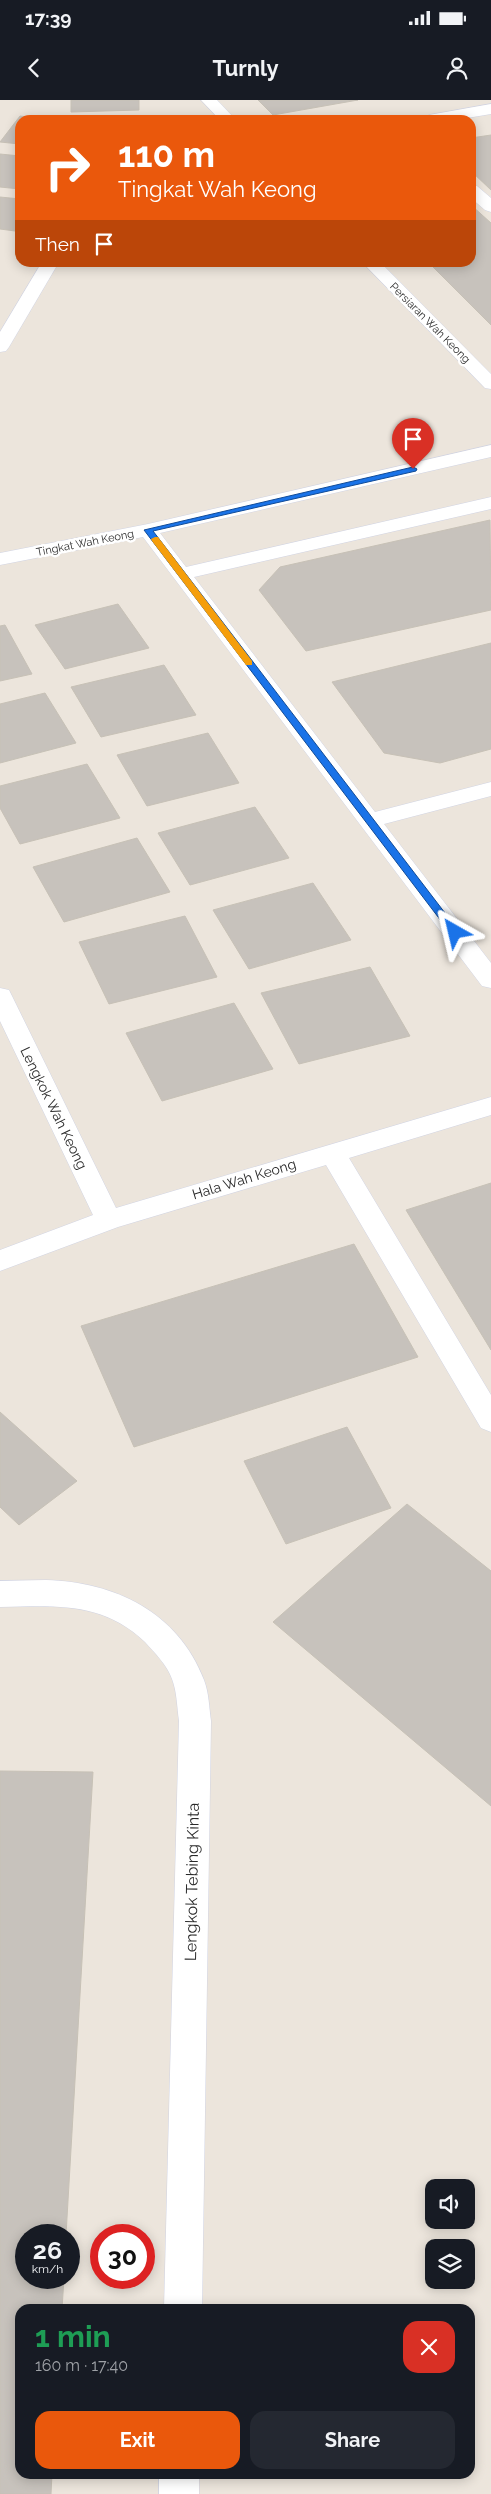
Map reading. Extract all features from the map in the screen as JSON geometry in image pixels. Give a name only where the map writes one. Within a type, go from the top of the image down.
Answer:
[{"type":"street","points":[[209,100],[223,115]]},
{"type":"street","points":[[457,115],[491,109]]},
{"type":"street","points":[[476,194],[491,207]]},
{"type":"street","points":[[0,347],[48,267]]},
{"type":"street","name":"Persiaran Wah Keong","points":[[375,267],[491,384]]},
{"type":"street","name":"Tingkat Wah Keong","points":[[0,559],[148,530],[490,452]]},
{"type":"street","points":[[181,574],[491,502]]},
{"type":"street","points":[[148,530],[491,980]]},
{"type":"street","points":[[370,821],[491,790]]},
{"type":"street","name":"Lengkok Wah Keong","points":[[0,996],[109,1220]]},
{"type":"street","name":"Hala Wah Keong","points":[[0,1261],[109,1220],[491,1106]]},
{"type":"street","points":[[332,1152],[491,1420]]},
{"type":"street","name":"Lengkok Tebing Kinta","points":[[0,1594],[48,1593],[93,1598],[134,1615],[167,1643],[188,1679],[195,1721],[183,2304]]},
{"type":"street","points":[[179,2479],[179,2494]]},
{"type":"building","points":[[71,100],[139,100],[139,110],[71,112]]},
{"type":"building","points":[[258,100],[358,100],[273,115]]},
{"type":"building","points":[[15,122],[15,144],[0,142]]},
{"type":"building","points":[[491,135],[491,190],[476,176],[476,137]]},
{"type":"building","points":[[0,154],[15,156],[15,188],[0,187]]},
{"type":"building","points":[[0,197],[15,198],[15,231],[0,229]]},
{"type":"building","points":[[476,210],[491,223],[491,325],[433,267],[476,267]]},
{"type":"building","points":[[490,520],[491,610],[306,651],[259,590],[280,567]]},
{"type":"building","points":[[118,604],[149,648],[65,669],[35,625]]},
{"type":"building","points":[[5,625],[32,674],[0,681],[0,626]]},
{"type":"building","points":[[491,643],[491,749],[440,763],[384,753],[332,682]]},
{"type":"building","points":[[164,665],[196,715],[101,737],[71,687]]},
{"type":"building","points":[[45,693],[76,743],[0,763],[0,704]]},
{"type":"building","points":[[208,733],[239,783],[147,806],[117,755]]},
{"type":"building","points":[[87,764],[120,818],[20,844],[0,808],[0,786]]},
{"type":"building","points":[[255,807],[289,858],[190,885],[158,833]]},
{"type":"building","points":[[137,838],[170,892],[64,922],[33,867]]},
{"type":"building","points":[[313,883],[351,940],[249,969],[213,910]]},
{"type":"building","points":[[185,916],[217,977],[109,1004],[79,942]]},
{"type":"building","points":[[370,967],[410,1036],[299,1064],[261,993]]},
{"type":"building","points":[[234,1003],[273,1069],[162,1101],[126,1033]]},
{"type":"building","points":[[491,1183],[491,1350],[406,1210]]},
{"type":"building","points":[[354,1244],[418,1357],[134,1447],[81,1326]]},
{"type":"building","points":[[0,1412],[77,1481],[19,1525],[0,1507]]},
{"type":"building","points":[[347,1427],[391,1508],[286,1544],[244,1461]]},
{"type":"building","points":[[407,1504],[491,1571],[491,1806],[273,1622]]},
{"type":"building","points":[[0,1771],[93,1772],[67,2224],[15,2224],[15,2289],[63,2289],[62,2304],[15,2304],[15,2479],[52,2479],[51,2494],[0,2494]]},
{"type":"slow traffic","points":[[155,539],[249,663]]},
{"type":"route","points":[[413,469],[148,530],[455,932]]}]
